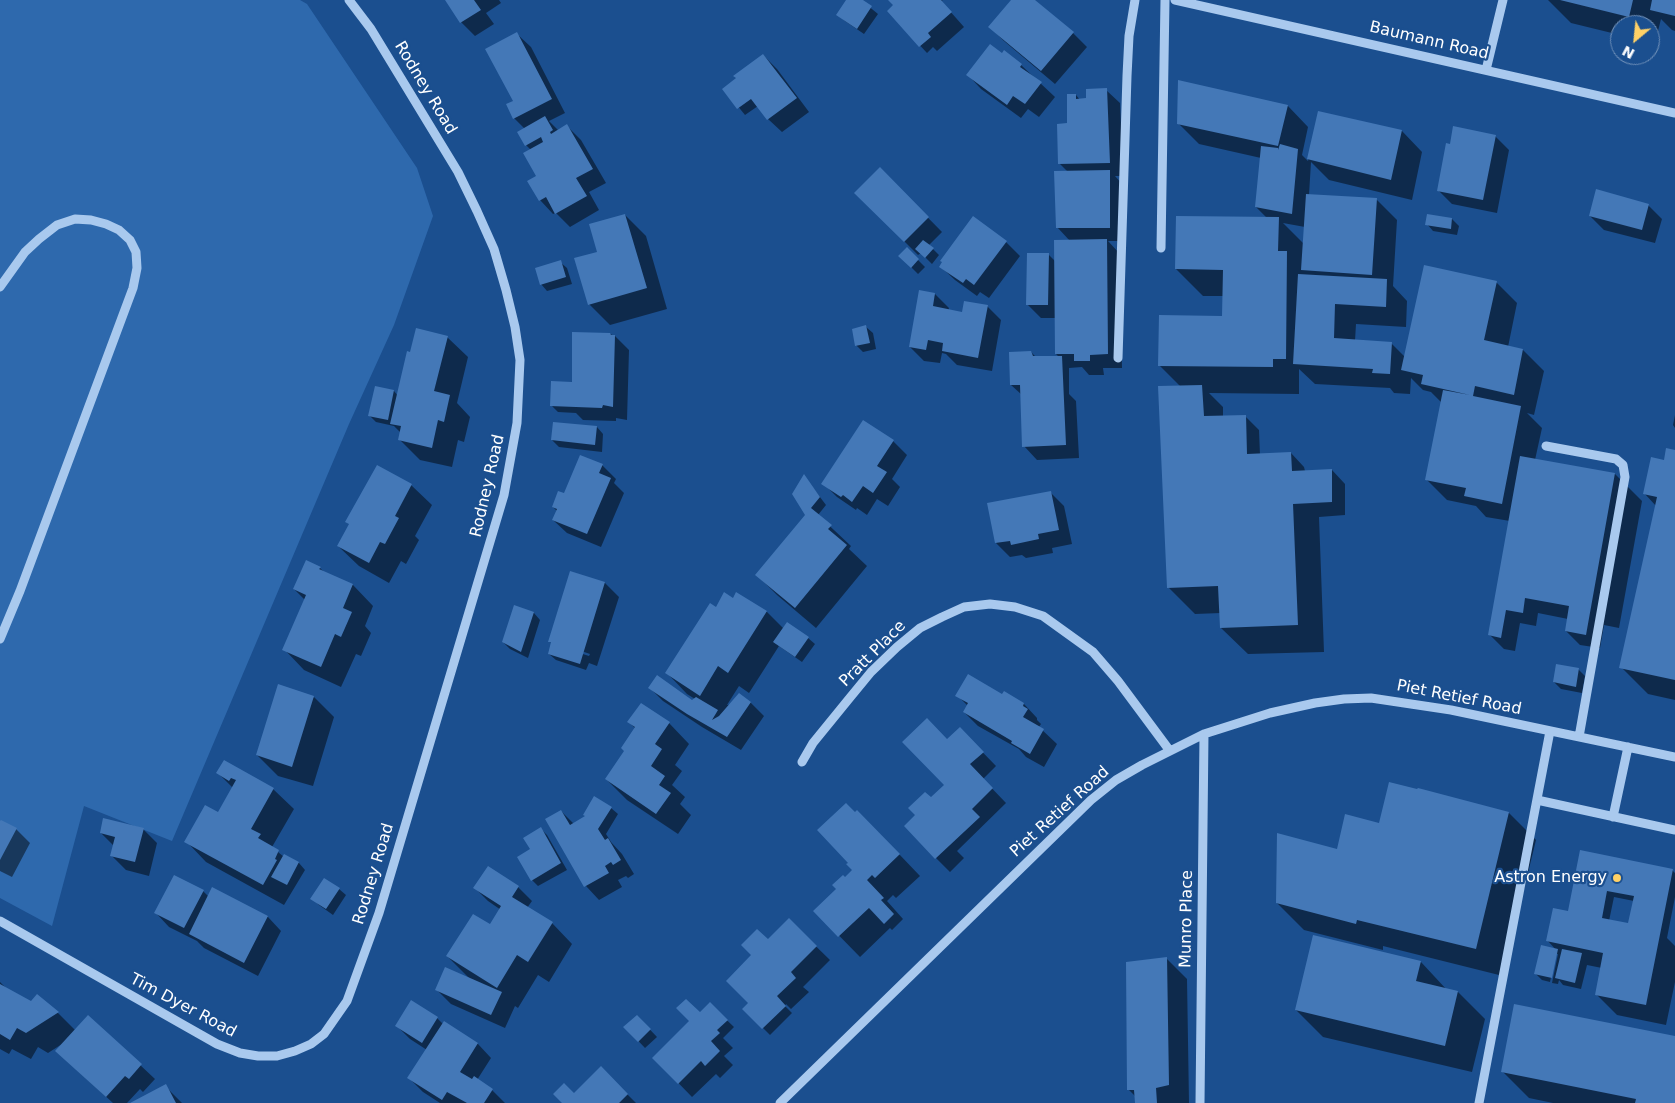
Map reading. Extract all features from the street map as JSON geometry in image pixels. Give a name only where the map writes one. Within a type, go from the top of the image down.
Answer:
[{"type":"street","name":"Rodney Road","points":[[347,1001],[379,913],[504,495],[517,423],[520,360],[515,327],[494,249],[477,211],[458,172],[397,71],[371,29],[349,0]]},
{"type":"street","points":[[1118,358],[1127,76],[1135,0]]},
{"type":"street","points":[[1161,248],[1165,0]]},
{"type":"street","name":"Baumann Road","points":[[1175,0],[1675,113]]},
{"type":"street","points":[[1486,70],[1503,0]]},
{"type":"street","points":[[0,287],[25,252],[38,239],[57,225],[75,219],[91,220],[119,230],[130,240],[136,252],[137,268],[133,288],[20,591],[0,639]]},
{"type":"street","points":[[1546,446],[1616,459],[1623,465],[1624,477],[1579,737]]},
{"type":"street","name":"Pratt Place","points":[[802,762],[813,743],[871,672],[897,647],[920,628],[942,617],[964,607],[990,604],[1014,607],[1043,616],[1093,652],[1118,680],[1170,751]]},
{"type":"street","name":"Piet Retief Road","points":[[780,1103],[1091,800],[1116,780],[1204,734],[1270,713],[1315,703],[1371,698],[1427,706],[1675,757]]},
{"type":"street","points":[[1479,1103],[1550,731]]},
{"type":"street","name":"Munro Place","points":[[1200,1103],[1204,734]]},
{"type":"street","points":[[1613,817],[1628,747]]},
{"type":"street","points":[[1537,800],[1675,830]]},
{"type":"street","name":"Tim Dyer Road","points":[[0,921],[217,1044],[240,1052],[258,1056],[277,1056],[311,1044],[324,1034],[347,1001]]},
{"type":"shaded area","points":[[0,0],[300,0],[307,4],[417,168],[433,216],[394,325],[349,424],[172,841],[84,806],[52,926],[0,898]]},
{"type":"building","points":[[445,0],[474,0],[481,10],[460,23]]},
{"type":"building","points":[[846,0],[863,0],[872,6],[857,29],[836,15]]},
{"type":"building","points":[[888,0],[941,0],[952,12],[928,33],[931,37],[919,47],[887,11],[893,5]]},
{"type":"building","points":[[1011,0],[1035,0],[1074,32],[1041,71],[988,27]]},
{"type":"building","points":[[1560,0],[1633,0],[1629,15],[1621,15]]},
{"type":"building","points":[[1652,0],[1675,0],[1675,16],[1650,10]]},
{"type":"building","points":[[517,32],[552,99],[513,119],[506,104],[513,101],[485,49]]},
{"type":"building","points":[[990,44],[1002,53],[1004,50],[1022,64],[1020,67],[1042,82],[1025,104],[1013,96],[1007,105],[966,75]]},
{"type":"building","points":[[763,54],[797,98],[767,120],[751,99],[737,109],[722,89],[736,78],[733,76]]},
{"type":"building","points":[[1178,80],[1288,105],[1278,146],[1177,124]]},
{"type":"building","points":[[1107,88],[1110,163],[1058,164],[1057,124],[1067,123],[1067,94],[1076,94],[1076,99],[1086,98],[1086,89]]},
{"type":"building","points":[[1318,111],[1402,130],[1391,180],[1307,159]]},
{"type":"building","points":[[545,116],[553,130],[550,132],[551,134],[567,124],[593,169],[576,178],[587,196],[555,214],[546,197],[539,201],[527,181],[536,176],[523,153],[543,142],[541,137],[525,146],[517,132]]},
{"type":"building","points":[[1453,126],[1496,135],[1483,200],[1437,191],[1446,143],[1450,144]]},
{"type":"building","points":[[1280,144],[1298,149],[1292,214],[1255,207],[1261,146],[1278,148],[1278,150]]},
{"type":"building","points":[[880,167],[929,217],[904,242],[854,193]]},
{"type":"building","points":[[1110,170],[1110,228],[1056,228],[1054,171]]},
{"type":"building","points":[[1596,189],[1649,204],[1642,230],[1589,216]]},
{"type":"building","points":[[1306,194],[1377,198],[1372,275],[1301,270]]},
{"type":"building","points":[[625,214],[647,288],[588,305],[574,258],[597,252],[589,224]]},
{"type":"building","points":[[1427,214],[1452,218],[1451,229],[1425,225]]},
{"type":"building","points":[[973,216],[1007,241],[974,285],[966,279],[963,283],[939,267],[942,262],[940,261]]},
{"type":"building","points":[[1176,216],[1279,217],[1278,251],[1287,251],[1286,359],[1273,359],[1273,367],[1158,366],[1159,315],[1222,316],[1223,270],[1175,269]]},
{"type":"building","points":[[1107,239],[1108,354],[1090,355],[1090,361],[1074,361],[1074,354],[1055,354],[1054,240]]},
{"type":"building","points":[[923,240],[934,248],[925,258],[915,249]]},
{"type":"building","points":[[907,247],[919,259],[911,268],[898,256]]},
{"type":"building","points":[[1027,253],[1049,253],[1048,305],[1026,305]]},
{"type":"building","points":[[561,260],[566,277],[540,285],[535,268]]},
{"type":"building","points":[[1424,265],[1497,281],[1484,340],[1523,349],[1514,395],[1475,386],[1473,396],[1521,406],[1502,504],[1464,496],[1466,488],[1425,480],[1443,390],[1470,395],[1421,384],[1423,375],[1401,370]]},
{"type":"building","points":[[1298,274],[1387,279],[1386,307],[1335,304],[1334,338],[1392,342],[1390,374],[1372,373],[1373,369],[1293,364]]},
{"type":"building","points":[[919,290],[935,293],[933,306],[962,312],[964,301],[988,305],[978,358],[942,351],[943,343],[928,340],[926,350],[909,347]]},
{"type":"building","points":[[866,325],[870,343],[855,346],[852,329]]},
{"type":"building","points":[[416,328],[448,336],[434,391],[450,395],[444,422],[438,420],[432,448],[398,440],[401,426],[390,424],[407,351],[410,352]]},
{"type":"building","points":[[572,332],[610,333],[615,335],[613,407],[603,405],[602,408],[550,406],[551,381],[572,382]]},
{"type":"building","points":[[1031,351],[1033,356],[1062,356],[1066,445],[1022,447],[1020,385],[1010,385],[1009,352]]},
{"type":"building","points":[[1202,385],[1204,416],[1246,415],[1247,454],[1291,452],[1292,471],[1332,469],[1332,502],[1293,504],[1298,625],[1220,628],[1218,586],[1167,588],[1158,386]]},
{"type":"building","points":[[375,386],[394,390],[388,420],[368,416]]},
{"type":"building","points":[[863,420],[894,440],[877,466],[887,472],[873,493],[863,486],[852,502],[843,495],[841,497],[821,484]]},
{"type":"building","points":[[553,422],[597,426],[595,445],[551,440]]},
{"type":"building","points":[[1666,448],[1675,450],[1675,680],[1619,668],[1657,497],[1643,494],[1651,457],[1664,460]]},
{"type":"building","points":[[580,455],[603,464],[599,473],[611,478],[587,534],[552,520],[557,509],[552,507],[558,491],[564,493]]},
{"type":"building","points":[[1520,456],[1615,473],[1586,635],[1565,631],[1569,606],[1525,598],[1523,613],[1506,610],[1501,638],[1488,635]]},
{"type":"building","points":[[377,465],[412,484],[395,516],[399,518],[385,544],[380,542],[369,563],[337,546],[349,524],[345,522]]},
{"type":"building","points":[[804,474],[820,497],[811,508],[832,525],[828,529],[847,545],[795,608],[755,575],[805,515],[792,494]]},
{"type":"building","points":[[1051,491],[1059,530],[1038,534],[1039,539],[1011,545],[1010,541],[995,543],[987,503]]},
{"type":"building","points":[[306,560],[321,567],[319,569],[353,584],[343,608],[352,612],[341,637],[335,634],[321,667],[282,650],[306,595],[293,589]]},
{"type":"building","points":[[570,571],[605,582],[580,664],[548,654],[551,642],[548,642]]},
{"type":"building","points":[[724,592],[733,598],[736,592],[767,611],[728,673],[718,666],[700,696],[665,673],[710,603],[716,607]]},
{"type":"building","points":[[514,605],[534,612],[521,652],[502,642]]},
{"type":"building","points":[[787,622],[809,637],[795,657],[773,642]]},
{"type":"building","points":[[1556,664],[1579,668],[1576,687],[1553,682]]},
{"type":"building","points":[[968,674],[1002,694],[1004,691],[1024,703],[1023,706],[1028,709],[1023,717],[1044,729],[1030,754],[963,712],[968,703],[955,696]]},
{"type":"building","points":[[657,675],[692,700],[696,697],[718,710],[712,720],[719,716],[739,693],[751,702],[727,737],[687,714],[648,688]]},
{"type":"building","points":[[278,684],[314,696],[292,767],[256,755]]},
{"type":"building","points":[[641,703],[670,722],[655,744],[662,749],[651,766],[665,776],[659,785],[671,793],[656,814],[605,779],[624,751],[621,748],[635,727],[627,722]]},
{"type":"building","points":[[927,718],[947,739],[960,727],[984,752],[970,764],[993,788],[972,809],[980,817],[935,859],[904,826],[915,815],[908,808],[925,792],[931,797],[944,785],[902,742]]},
{"type":"building","points":[[224,760],[274,788],[251,829],[261,834],[258,838],[279,850],[275,859],[277,860],[263,885],[184,842],[205,805],[218,812],[236,780],[231,778],[229,781],[216,773]]},
{"type":"building","points":[[1389,782],[1509,812],[1476,949],[1357,920],[1356,924],[1276,903],[1277,833],[1337,849],[1345,814],[1379,823]]},
{"type":"building","points":[[594,796],[612,807],[598,829],[605,840],[608,838],[621,860],[613,865],[611,862],[605,866],[609,873],[584,887],[545,819],[561,810],[570,825],[585,816],[583,815]]},
{"type":"building","points":[[846,803],[855,812],[857,810],[900,854],[875,878],[872,875],[867,880],[884,898],[881,900],[894,914],[884,924],[869,908],[838,937],[813,911],[836,889],[832,885],[852,870],[846,864],[848,863],[817,830]]},
{"type":"building","points":[[103,818],[144,828],[135,862],[110,856],[115,837],[100,833]]},
{"type":"building","points":[[0,821],[17,828],[0,860]]},
{"type":"building","points":[[541,827],[561,863],[531,881],[517,857],[530,849],[523,838]]},
{"type":"building","points":[[1580,850],[1673,869],[1646,1005],[1595,995],[1603,953],[1546,941],[1553,908],[1568,911]],"holes":[[[1607,891],[1634,896],[1628,923],[1602,918]]]},
{"type":"building","points":[[284,854],[299,862],[287,885],[271,877]]},
{"type":"building","points":[[488,866],[519,886],[512,897],[553,922],[528,962],[517,955],[497,988],[446,956],[473,914],[490,924],[501,906],[473,888]]},
{"type":"building","points":[[174,875],[204,890],[184,928],[154,913]]},
{"type":"building","points":[[324,878],[340,888],[326,909],[310,899]]},
{"type":"building","points":[[212,887],[268,916],[244,963],[189,934]]},
{"type":"building","points":[[789,918],[817,946],[791,972],[796,978],[777,996],[786,1006],[762,1029],[742,1009],[748,1003],[726,981],[751,955],[741,945],[757,929],[768,939]]},
{"type":"building","points":[[1313,935],[1421,961],[1416,981],[1458,991],[1445,1046],[1295,1010]]},
{"type":"building","points":[[1541,945],[1558,949],[1552,978],[1534,974]]},
{"type":"building","points":[[1562,949],[1582,953],[1575,983],[1555,978]]},
{"type":"building","points":[[1167,957],[1169,1085],[1156,1088],[1157,1103],[1135,1103],[1134,1090],[1127,1090],[1126,962]]},
{"type":"building","points":[[445,967],[502,992],[491,1015],[435,990]]},
{"type":"building","points":[[0,984],[31,1001],[37,994],[59,1012],[26,1033],[17,1028],[10,1040],[0,1034]]},
{"type":"building","points":[[686,999],[700,1012],[710,1002],[728,1020],[717,1030],[720,1033],[711,1041],[720,1051],[705,1066],[701,1061],[678,1084],[652,1058],[689,1021],[676,1008]]},
{"type":"building","points":[[411,1000],[438,1017],[422,1043],[395,1026]]},
{"type":"building","points":[[1514,1004],[1675,1036],[1675,1103],[1635,1103],[1636,1099],[1501,1072]]},
{"type":"building","points":[[88,1015],[142,1064],[129,1079],[125,1076],[106,1097],[55,1051]]},
{"type":"building","points":[[637,1015],[651,1029],[638,1042],[623,1027]]},
{"type":"building","points":[[444,1021],[478,1043],[460,1072],[472,1079],[474,1076],[493,1089],[484,1103],[467,1103],[447,1092],[442,1100],[407,1078]]},
{"type":"building","points":[[601,1066],[628,1094],[619,1103],[562,1103],[553,1094],[564,1083],[574,1093]]},
{"type":"building","points":[[166,1084],[176,1103],[130,1103]]},
{"type":"place","name":"Astron Energy","points":[[1617,878]]}]
